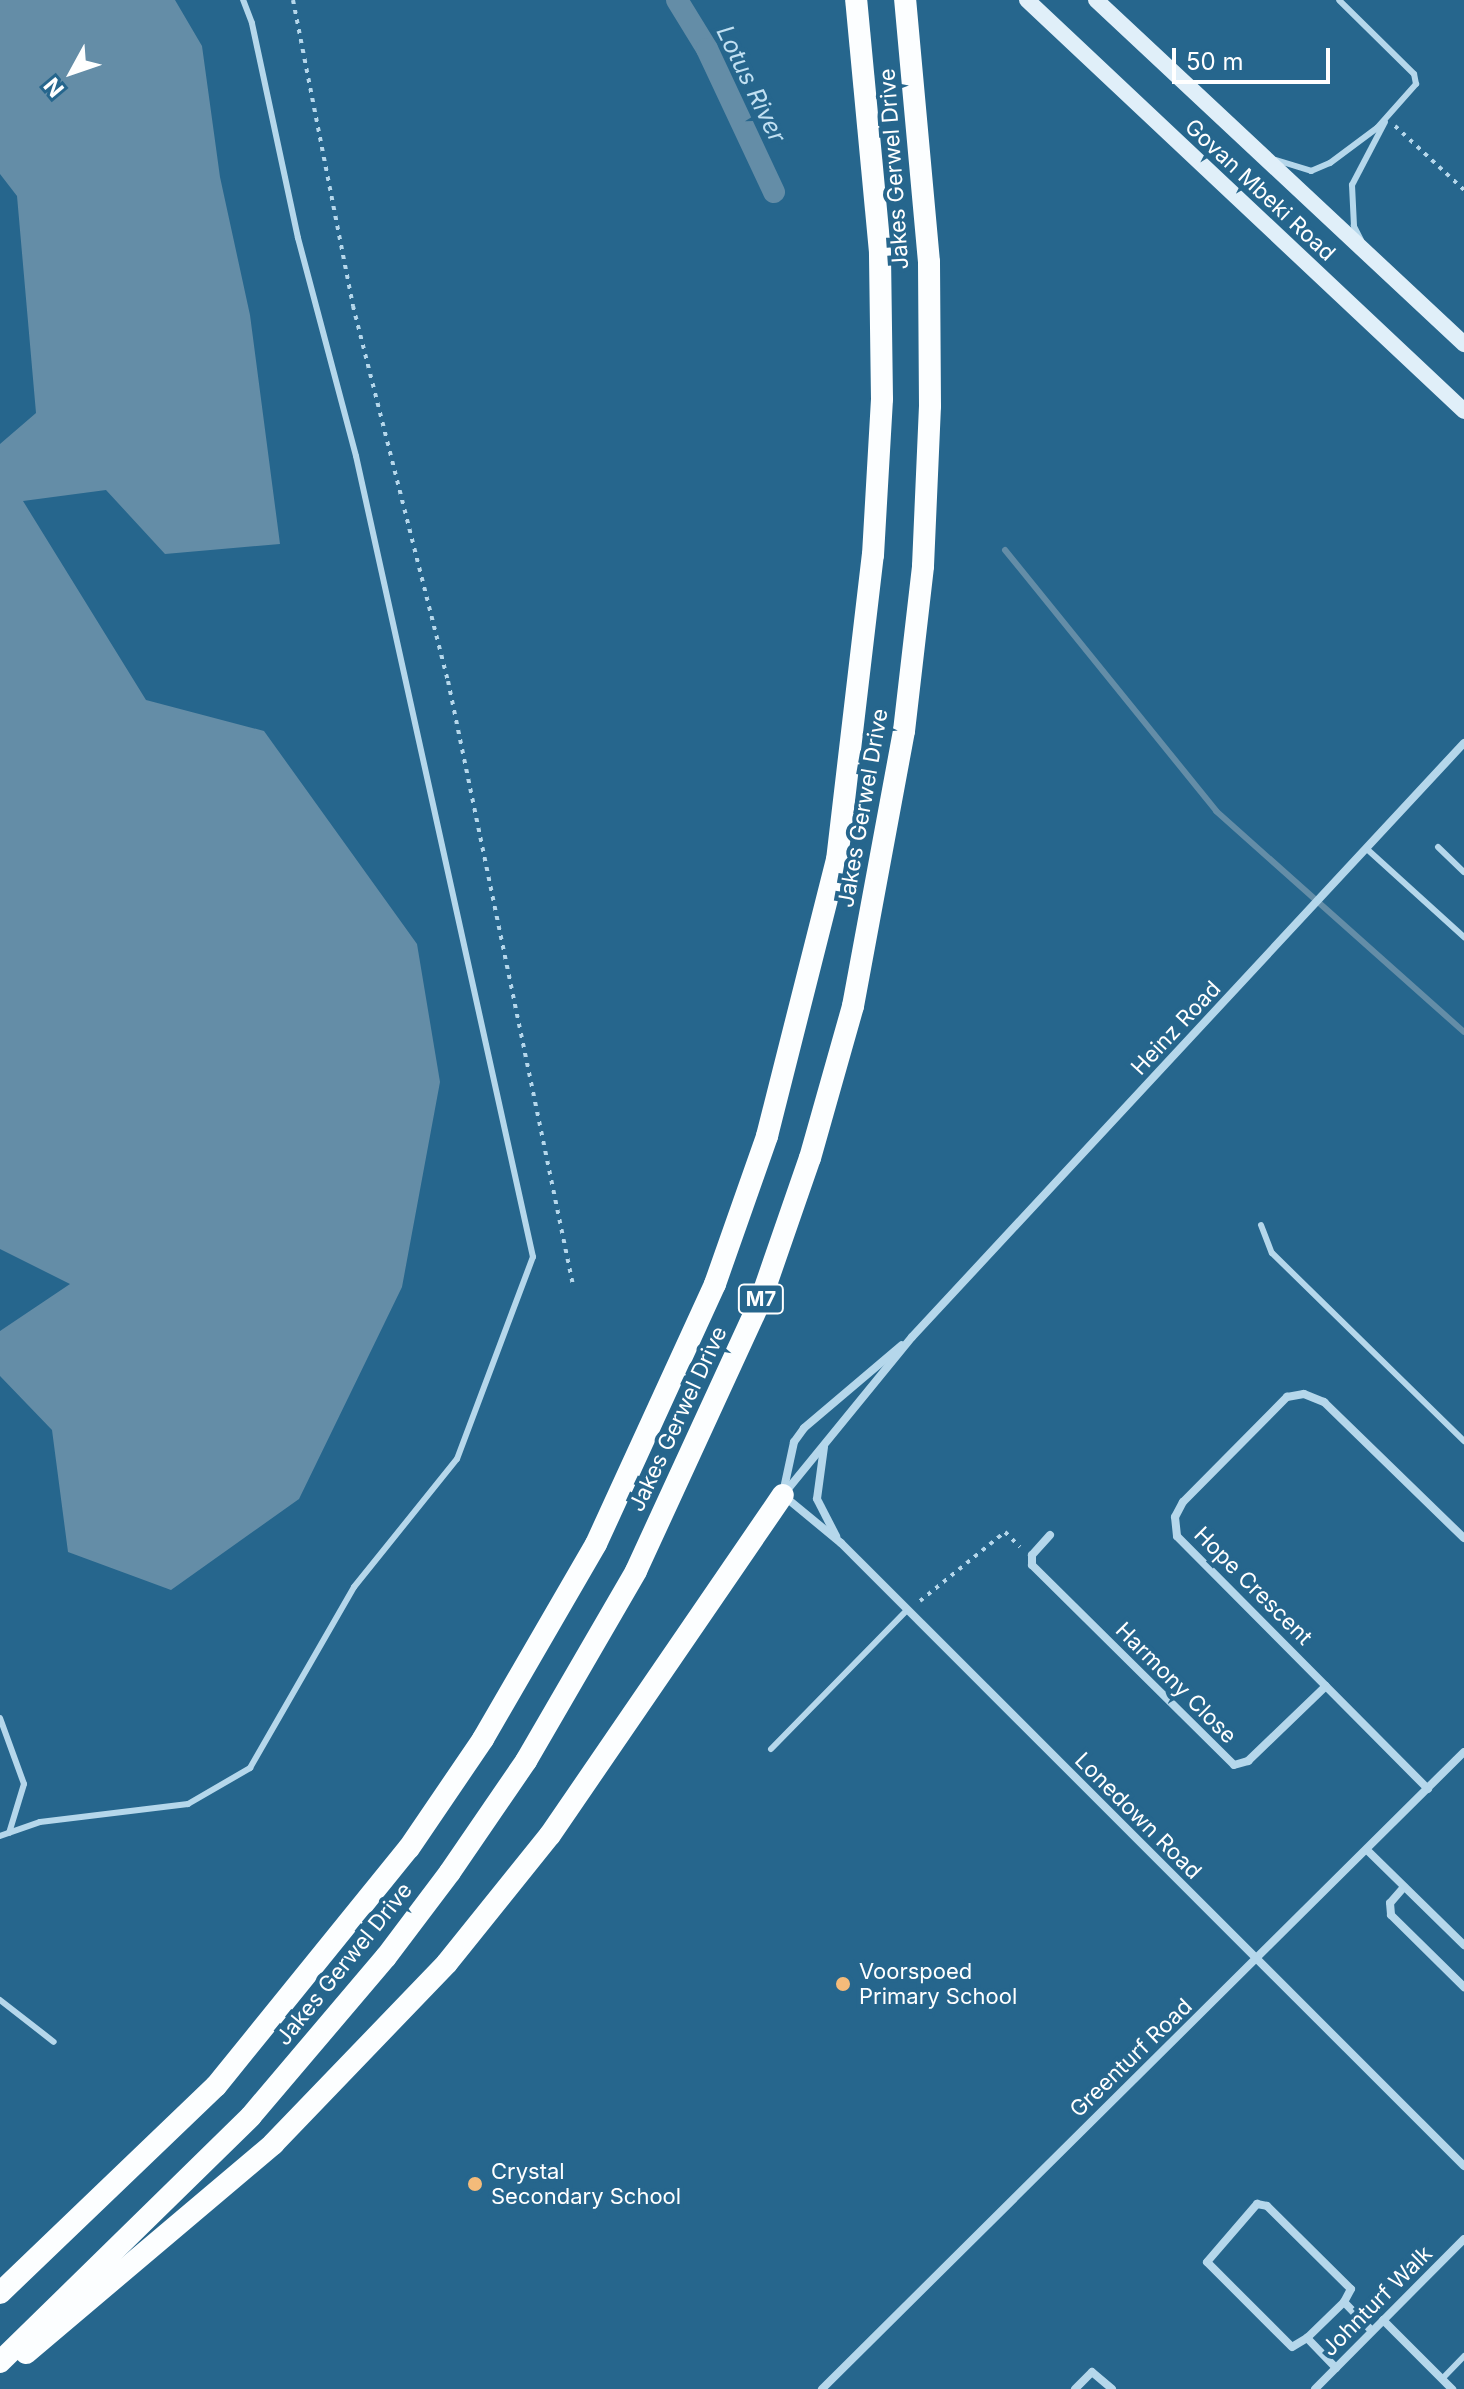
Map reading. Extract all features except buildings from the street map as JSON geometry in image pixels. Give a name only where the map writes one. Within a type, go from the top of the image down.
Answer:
[{"type":"highway","name":"Jakes Gerwel Drive","points":[[0,2293],[216,2086],[409,1848],[483,1739],[596,1544],[715,1284],[767,1136],[837,860],[873,555],[882,399],[880,252],[856,0]]},
{"type":"highway","name":"Jakes Gerwel Drive","points":[[0,2362],[251,2116],[386,1957],[450,1872],[526,1761],[636,1571],[760,1302],[810,1158],[853,1006],[904,731],[923,566],[930,406],[929,262],[905,0]]},
{"type":"highway","points":[[0,2374],[273,2144],[447,1963],[550,1835],[783,1495]]},
{"type":"main road","name":"Govan Mbeki Road","points":[[1027,0],[1464,411]]},
{"type":"main road","name":"Govan Mbeki Road","points":[[1096,0],[1464,344]]},
{"type":"street","name":"Heinz Road","points":[[783,1495],[912,1337],[1368,850],[1464,743]]},
{"type":"street","name":"Heinz Road","points":[[783,1495],[786,1466],[804,1428],[912,1337]]},
{"type":"street","name":"Hope Crescent","points":[[1428,1789],[1177,1536],[1175,1517],[1183,1502],[1287,1397],[1312,1395],[1324,1402],[1464,1538]]},
{"type":"street","points":[[826,1442],[816,1475],[817,1499],[841,1543]]},
{"type":"street","name":"Lonedown Road","points":[[783,1495],[841,1543],[1464,2166]]},
{"type":"street","points":[[1031,1557],[1050,1535]]},
{"type":"street","name":"Harmony Close","points":[[1031,1557],[1032,1565],[1234,1765],[1248,1761],[1326,1686]]},
{"type":"street","name":"Greenturf Road","points":[[822,2389],[1464,1752]]},
{"type":"street","points":[[1367,1850],[1464,1945]]},
{"type":"street","points":[[1404,1887],[1390,1903],[1391,1915],[1464,1987]]},
{"type":"street","points":[[1257,2204],[1267,2206],[1351,2289],[1344,2302],[1307,2338],[1292,2347],[1207,2262],[1257,2204]]},
{"type":"street","name":"Johnturf Walk","points":[[1315,2389],[1464,2239]]},
{"type":"street","points":[[1344,2302],[1372,2331]]},
{"type":"street","points":[[1383,2320],[1452,2389]]},
{"type":"street","points":[[1307,2338],[1336,2368]]},
{"type":"street","points":[[1075,2389],[1092,2372],[1112,2389]]},
{"type":"lane","points":[[0,1836],[40,1822],[188,1804],[250,1768],[354,1587],[457,1459],[533,1257],[356,456],[298,238],[252,23],[243,0]]},
{"type":"lane","points":[[1258,152],[1311,171],[1330,163],[1386,119],[1416,84],[1414,74],[1339,0]]},
{"type":"lane","points":[[1371,257],[1354,226],[1352,185],[1386,119]]},
{"type":"lane","points":[[1438,847],[1464,872]]},
{"type":"lane","points":[[1368,850],[1464,937]]},
{"type":"lane","points":[[1261,1225],[1272,1253],[1464,1441]]},
{"type":"lane","points":[[771,1749],[907,1610]]},
{"type":"lane","points":[[0,1718],[24,1784],[9,1833]]},
{"type":"lane","points":[[0,2000],[54,2042]]},
{"type":"lane","points":[[1442,2379],[1464,2356]]},
{"type":"path","points":[[293,0],[353,306],[448,681],[573,1285]]},
{"type":"path","points":[[1386,119],[1464,190]]},
{"type":"path","points":[[907,1610],[1005,1532],[1031,1557]]},
{"type":"water","points":[[0,0],[175,0],[202,46],[220,177],[250,315],[280,544],[165,554],[106,490],[23,501],[146,700],[264,731],[417,944],[440,1082],[402,1287],[299,1499],[171,1590],[68,1552],[52,1430],[0,1376],[0,1331],[70,1284],[0,1249],[0,444],[36,413],[17,196],[0,174]]},
{"type":"waterway","name":"Lotus River","points":[[677,0],[707,49],[774,192]]},
{"type":"waterway","points":[[1005,550],[1216,811],[1464,1032]]},
{"type":"place","name":"Voorspoed Primary School","points":[[843,1984]]},
{"type":"place","name":"Crystal Secondary School","points":[[475,2184]]}]
